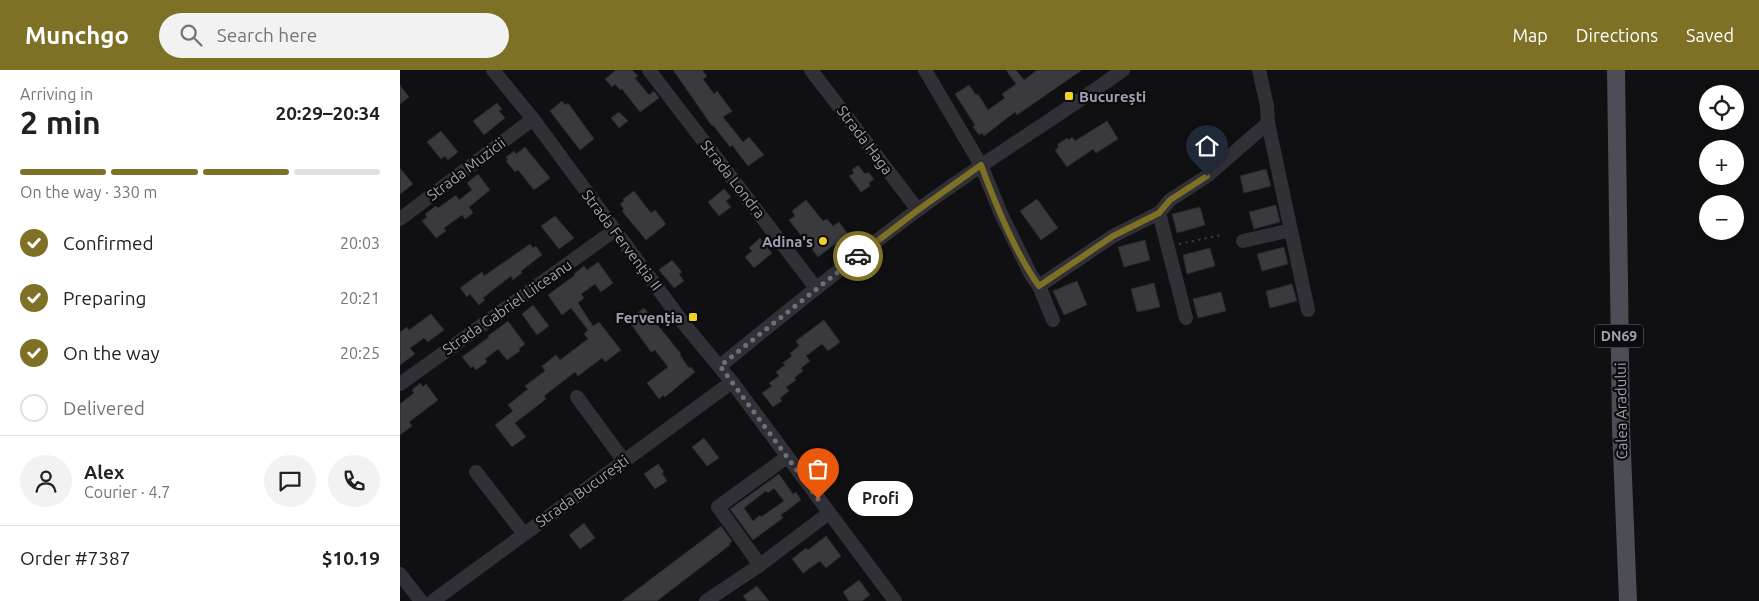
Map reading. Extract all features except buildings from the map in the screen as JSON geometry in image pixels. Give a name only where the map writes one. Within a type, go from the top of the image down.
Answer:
[{"type":"main road","name":"Calea Aradului","points":[[1616,70],[1621,428],[1628,601]]},
{"type":"street","name":"Strada Fervenția II","points":[[493,70],[533,119],[684,324],[720,366],[895,601]]},
{"type":"street","name":"Strada Londra","points":[[649,70],[816,288]]},
{"type":"street","name":"Strada Haga","points":[[811,70],[918,210]]},
{"type":"street","points":[[924,70],[981,165],[1016,245],[1031,275],[1039,286],[1053,320]]},
{"type":"street","points":[[720,366],[816,288],[918,210],[981,165],[1076,104],[1123,70]]},
{"type":"street","points":[[1259,70],[1267,106],[1268,123],[1308,310]]},
{"type":"street","name":"Strada Muzicii","points":[[400,219],[533,119]]},
{"type":"street","points":[[1039,286],[1113,236],[1159,213],[1170,200],[1207,176],[1268,123]]},
{"type":"street","points":[[1159,213],[1186,318]]},
{"type":"street","name":"Strada Gabriel Liiceanu","points":[[400,384],[615,230]]},
{"type":"street","points":[[1243,241],[1291,230]]},
{"type":"street","name":"Strada București","points":[[433,601],[732,382]]},
{"type":"street","points":[[577,397],[624,461]]},
{"type":"street","points":[[760,565],[718,507],[787,457]]},
{"type":"street","points":[[476,472],[524,534]]},
{"type":"street","points":[[706,601],[722,597],[760,565],[829,513]]},
{"type":"street","points":[[400,574],[421,601]]},
{"type":"path","points":[[1168,247],[1221,234]]},
{"type":"way so far","points":[[818,499],[720,366],[858,256]]},
{"type":"place","name":"București","points":[[1069,96]]},
{"type":"place","name":"Adina's","points":[[823,241]]},
{"type":"place","name":"Fervenția","points":[[693,317]]},
{"type":"place","name":"Profi","points":[[818,499]]},
{"type":"route","points":[[858,256],[981,165],[1016,245],[1031,275],[1039,286],[1113,236],[1159,213],[1170,200],[1207,176]]}]
